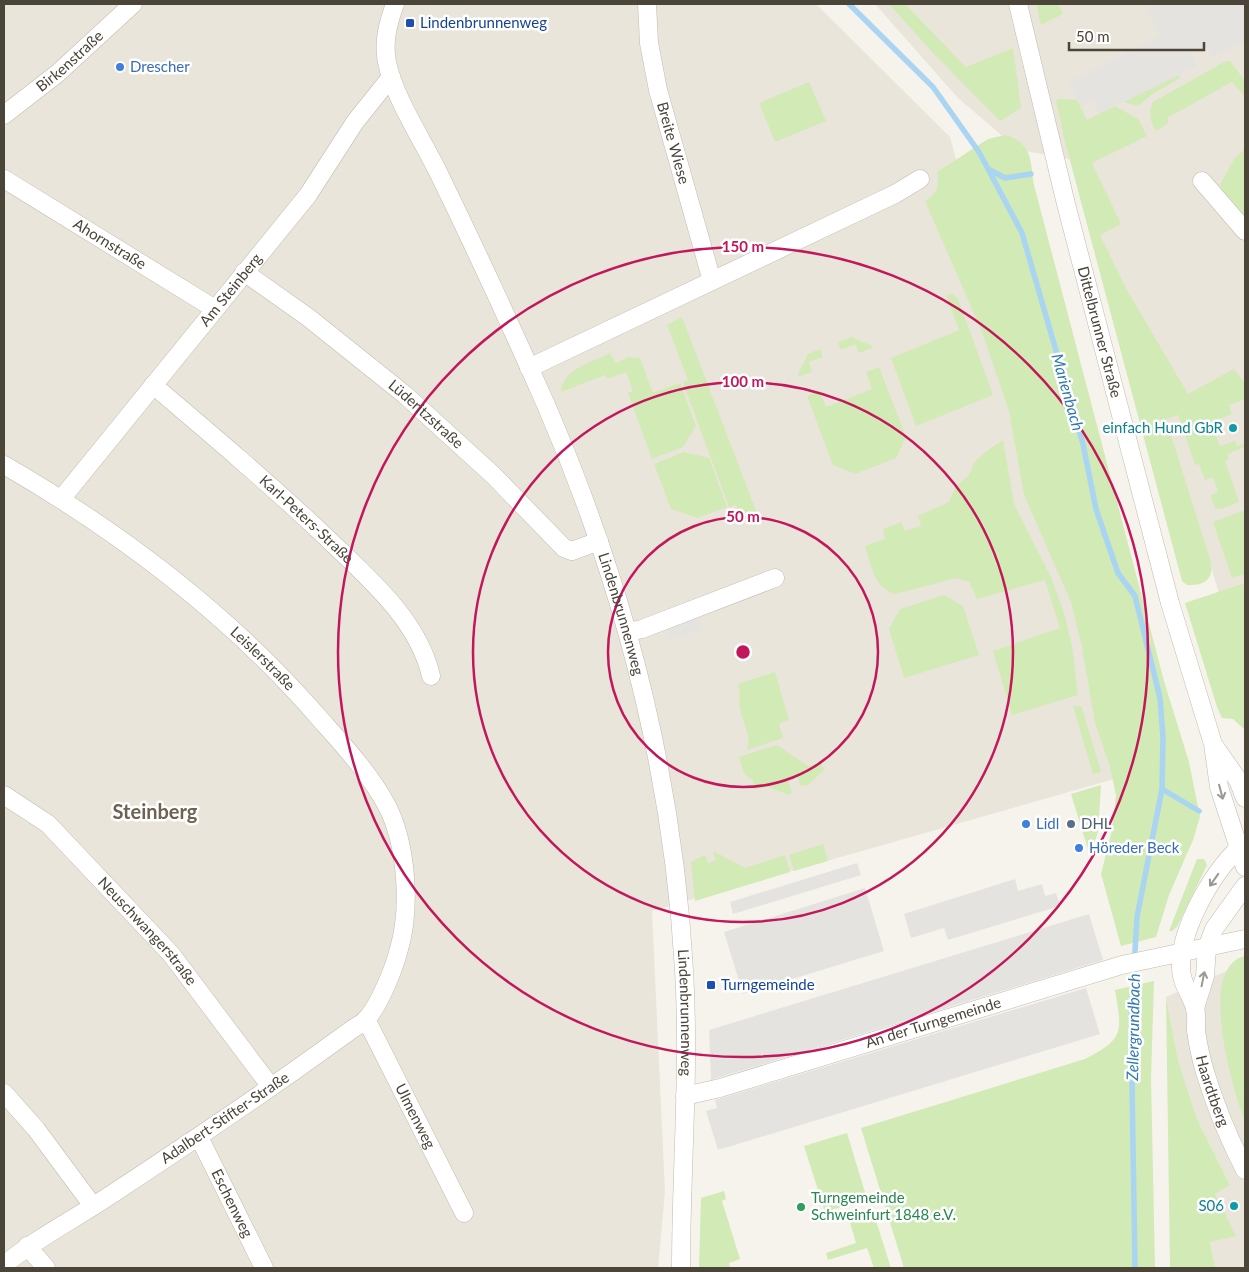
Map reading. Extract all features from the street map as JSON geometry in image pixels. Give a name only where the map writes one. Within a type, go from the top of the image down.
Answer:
[{"type":"street","name":"Birkenstraße","points":[[4,114],[58,73],[133,4]]},
{"type":"street","name":"Lindenbrunnenweg","points":[[395,4],[385,45],[391,77],[476,250],[547,408],[599,541],[628,632],[655,738],[664,790],[684,969],[685,1096],[681,1268]]},
{"type":"street","name":"Breite Wiese","points":[[647,4],[649,43],[658,90],[712,281]]},
{"type":"street","name":"Dittelbrunner Straße","points":[[1018,4],[1066,204],[1165,584],[1192,680],[1213,744],[1219,788],[1242,846],[1245,867]]},
{"type":"street","name":"Am Steinberg","points":[[62,498],[308,195],[355,122],[391,77]]},
{"type":"street","points":[[529,368],[895,194],[920,179]]},
{"type":"street","name":"Ahornstraße","points":[[4,180],[215,309]]},
{"type":"street","points":[[1202,181],[1245,231]]},
{"type":"street","name":"Lüderitzstraße","points":[[244,272],[309,318],[404,394],[493,475],[564,548],[572,551],[599,541]]},
{"type":"street","name":"Karl-Peters-Straße","points":[[153,386],[272,487],[358,568],[408,626],[426,657],[430,676]]},
{"type":"street","name":"Leislerstraße","points":[[4,465],[62,498],[189,592],[263,657],[307,703],[365,772],[386,805],[396,827],[403,862],[406,908],[404,934]]},
{"type":"street","points":[[628,632],[642,629],[775,578]]},
{"type":"street","points":[[1213,744],[1245,769]]},
{"type":"street","name":"Dittelbrunner Straße","points":[[1213,744],[1238,780],[1245,798]]},
{"type":"street","name":"Neuschwangerstraße","points":[[4,795],[48,824],[171,954],[271,1087]]},
{"type":"street","points":[[1182,952],[1196,910],[1210,885],[1242,846]]},
{"type":"street","points":[[1207,948],[1214,929],[1245,886]]},
{"type":"street","name":"Adalbert-Stifter-Straße","points":[[4,1265],[27,1246],[93,1206],[199,1137],[366,1019],[393,971],[404,934]]},
{"type":"street","name":"An der Turngemeinde","points":[[685,1096],[720,1088],[1122,965],[1245,939]]},
{"type":"street","name":"Haardtberg","points":[[1207,948],[1205,976],[1195,1008],[1196,1032],[1205,1072],[1220,1115],[1245,1170]]},
{"type":"street","name":"Haardtberg","points":[[1182,952],[1182,981],[1195,1008]]},
{"type":"street","name":"Ulmenweg","points":[[366,1019],[464,1213]]},
{"type":"street","points":[[4,1094],[36,1129],[93,1206]]},
{"type":"street","name":"Eschenweg","points":[[199,1137],[264,1268]]},
{"type":"street","points":[[27,1246],[46,1268]]},
{"type":"shaded area","points":[[4,4],[816,4],[950,137],[1121,777],[652,911],[665,1192],[658,1268],[4,1268]]},
{"type":"shaded area","points":[[875,4],[1245,4],[1245,614],[1219,593],[1125,291],[1098,235],[1090,163],[1026,151],[1007,140],[958,98]]},
{"type":"shaded area","points":[[1145,4],[1245,4],[1245,42],[1212,58],[1206,46],[1191,54],[1197,66],[1099,114],[1093,101],[1081,107],[1068,81],[1160,36]]},
{"type":"shaded area","points":[[697,616],[702,629],[670,641],[665,628]]},
{"type":"shaded area","points":[[857,863],[861,875],[733,914],[730,902]]},
{"type":"shaded area","points":[[1015,879],[1018,891],[1042,884],[1045,896],[1056,893],[1060,906],[948,940],[944,928],[911,938],[904,914]]},
{"type":"shaded area","points":[[865,888],[884,951],[743,994],[724,932]]},
{"type":"shaded area","points":[[1089,914],[1103,960],[711,1080],[709,1030]]},
{"type":"shaded area","points":[[1245,963],[1245,1268],[1215,1268],[1210,1242],[1215,1193],[1230,1185],[1197,1119],[1178,1060],[1166,997]]},
{"type":"shaded area","points":[[1086,988],[1100,1034],[718,1150],[706,1111],[717,1108],[715,1100]]},
{"type":"green space","points":[[889,4],[905,4],[966,67],[1013,48],[1021,108],[1000,121],[932,52]]},
{"type":"green space","points":[[1036,4],[1058,4],[1063,14],[1041,25]]},
{"type":"green space","points":[[1226,61],[1230,61],[1245,81],[1245,97],[1232,82],[1167,118],[1169,123],[1156,131],[1150,117],[1153,102]]},
{"type":"green space","points":[[1179,75],[1180,78],[1151,95],[1138,106],[1123,102]]},
{"type":"green space","points":[[809,82],[826,121],[775,142],[759,103]]},
{"type":"green space","points":[[1056,100],[1077,100],[1087,120],[1115,106],[1138,119],[1147,136],[1092,163],[1121,224],[1100,235],[1127,290],[1188,394],[1234,369],[1245,383],[1245,399],[1229,405],[1232,414],[1211,422],[1220,446],[1235,441],[1237,446],[1245,443],[1245,447],[1227,454],[1229,459],[1225,461],[1239,502],[1221,509],[1215,508],[1210,495],[1218,492],[1213,477],[1205,480],[1199,464],[1195,465],[1178,415],[1166,419],[1211,563],[1211,574],[1202,583],[1187,585],[1182,581],[1064,138]]},
{"type":"green space","points":[[1005,135],[1021,143],[1030,160],[1034,185],[1164,681],[1189,762],[1200,817],[1193,840],[1169,895],[1156,937],[1121,946],[1101,874],[1112,830],[1116,795],[1110,767],[1095,723],[1082,647],[1071,602],[1024,495],[1009,411],[982,332],[925,201],[937,189],[937,172],[988,139]]},
{"type":"green space","points":[[1245,149],[1245,221],[1223,194],[1220,185],[1234,159]]},
{"type":"green space","points":[[952,294],[958,299],[993,395],[916,426],[891,358],[959,330],[946,295]]},
{"type":"green space","points":[[682,317],[758,516],[742,523],[736,505],[729,507],[683,383],[688,380],[667,325]]},
{"type":"green space","points":[[851,337],[872,346],[872,348],[859,353],[855,344],[841,350],[838,342]]},
{"type":"green space","points":[[820,349],[823,357],[809,362],[812,372],[799,377],[798,374],[808,354]]},
{"type":"green space","points":[[610,353],[616,363],[628,357],[640,358],[653,393],[680,383],[696,426],[683,447],[652,459],[628,393],[633,391],[626,372],[608,379],[605,375],[561,392],[562,384],[572,372]]},
{"type":"green space","points":[[879,367],[906,437],[896,458],[855,474],[833,465],[807,396],[820,391],[826,407],[872,389],[866,372]]},
{"type":"green space","points":[[1003,440],[1014,504],[1051,577],[1064,613],[1072,646],[1078,695],[1012,715],[993,651],[1060,628],[1045,580],[977,599],[969,582],[957,578],[895,594],[882,586],[874,575],[865,546],[885,539],[883,529],[901,522],[905,531],[921,526],[918,516],[949,502],[956,486],[969,475],[975,461]]},
{"type":"green space","points":[[684,452],[709,458],[727,507],[698,518],[671,509],[654,464]]},
{"type":"green space","points":[[1245,510],[1245,574],[1232,578],[1213,522]]},
{"type":"green space","points":[[1245,583],[1245,730],[1233,719],[1222,718],[1185,603]]},
{"type":"green space","points":[[944,595],[963,606],[979,655],[904,678],[889,629],[900,609]]},
{"type":"green space","points":[[775,672],[789,720],[779,724],[783,738],[747,750],[749,739],[741,713],[738,684]]},
{"type":"green space","points":[[1073,706],[1081,706],[1082,708],[1101,772],[1093,774]]},
{"type":"green space","points":[[777,745],[808,766],[821,762],[824,770],[807,786],[800,785],[797,776],[790,777],[788,781],[792,791],[789,795],[769,787],[754,789],[753,780],[744,774],[739,757]]},
{"type":"green space","points":[[1101,785],[1098,832],[1090,856],[1071,794]]},
{"type":"green space","points":[[823,844],[828,861],[794,871],[789,855]]},
{"type":"green space","points":[[713,851],[745,868],[785,855],[790,872],[695,901],[691,862],[705,855],[708,863],[716,860]]},
{"type":"green space","points":[[1197,859],[1204,859],[1207,865],[1177,927],[1169,931]]},
{"type":"green space","points":[[1245,956],[1245,1088],[1243,1090],[1245,1094],[1245,1122],[1227,1058],[1220,1005],[1223,982],[1230,965]]},
{"type":"green space","points":[[1154,981],[1151,1079],[1155,1268],[904,1268],[861,1128],[1085,1059],[1108,1045],[1118,1032],[1119,1016],[1115,990]]},
{"type":"green space","points":[[1166,997],[1178,1060],[1197,1119],[1230,1185],[1215,1194],[1236,1236],[1210,1242],[1215,1268],[1170,1268]]},
{"type":"green space","points":[[847,1133],[867,1199],[825,1212],[804,1146]]},
{"type":"green space","points":[[724,1191],[726,1199],[722,1201],[740,1259],[729,1263],[730,1268],[699,1268],[701,1198]]},
{"type":"green space","points":[[872,1208],[891,1268],[874,1268],[867,1248],[828,1260],[826,1253],[856,1243],[848,1216]]},
{"type":"waterway","name":"Marienbach","points":[[849,4],[933,87],[979,152],[1022,233],[1083,444],[1096,509],[1118,573],[1135,596],[1160,698],[1163,737],[1162,789],[1199,811]]},
{"type":"waterway","points":[[990,170],[1005,178],[1031,174]]},
{"type":"waterway","name":"Zellergrundbach","points":[[1135,1268],[1131,1019],[1137,917],[1162,789]]},
{"type":"place","name":"Lindenbrunnenweg","points":[[410,23]]},
{"type":"place","name":"Drescher","points":[[120,67]]},
{"type":"place","name":"einfach Hund GbR","points":[[1233,428]]},
{"type":"place","name":"Lidl","points":[[1026,824]]},
{"type":"place","name":"DHL","points":[[1071,824]]},
{"type":"place","name":"Höreder Beck","points":[[1079,848]]},
{"type":"place","name":"Turngemeinde","points":[[711,985]]},
{"type":"place","name":"S06","points":[[1234,1206]]},
{"type":"place","name":"Turngemeinde Schweinfurt 1848 e.V.","points":[[801,1207]]},
{"type":"district","name":"Steinberg","points":[[155,812]]}]
